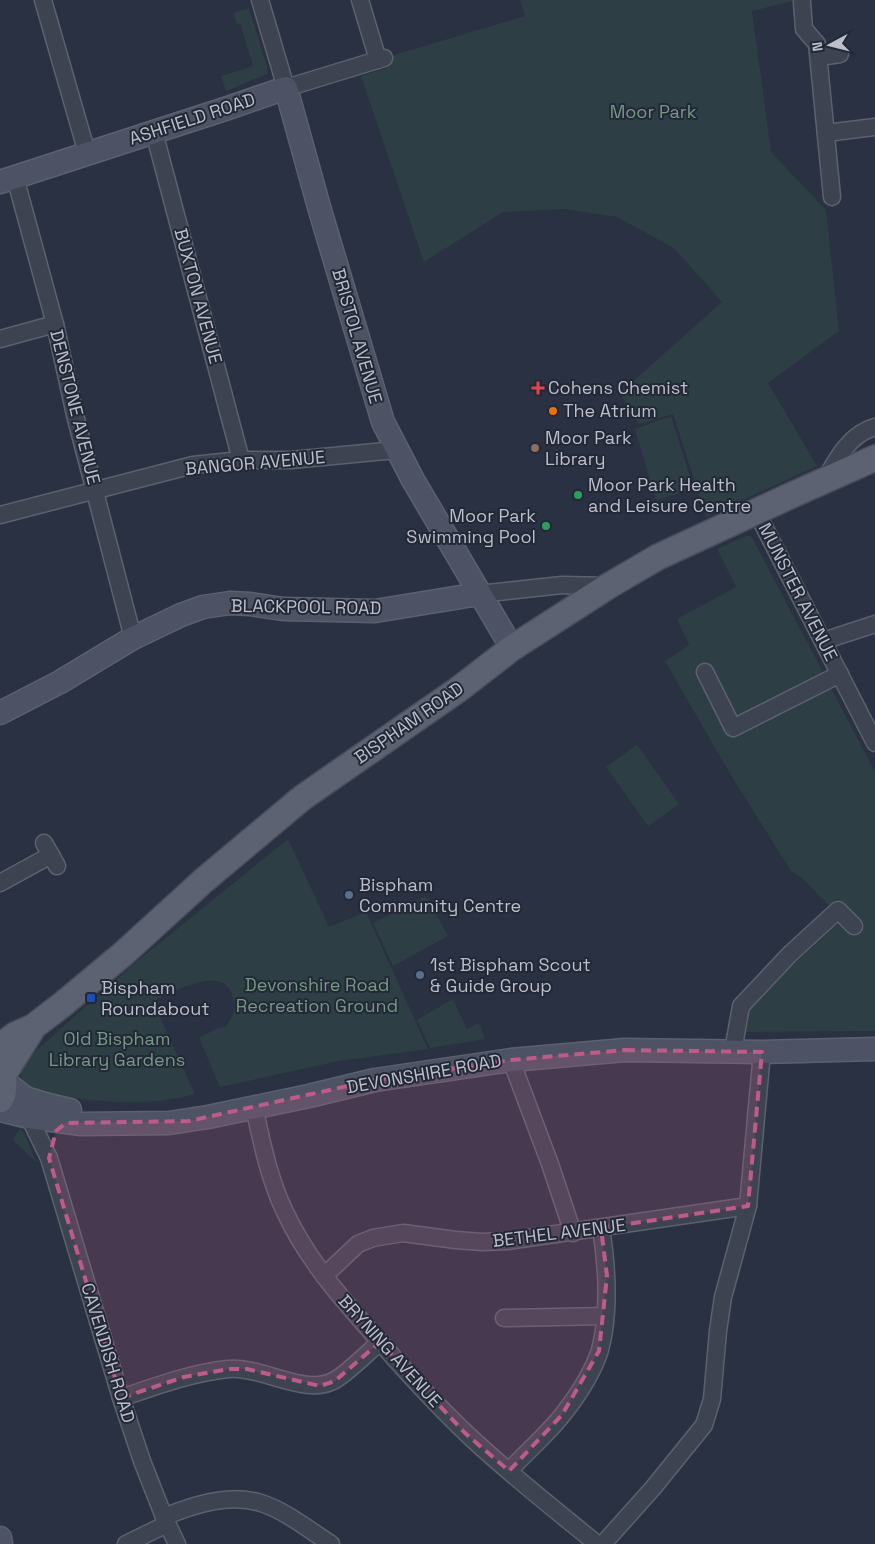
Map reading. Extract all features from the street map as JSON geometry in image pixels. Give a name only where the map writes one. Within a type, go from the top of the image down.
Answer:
[{"type":"main road","name":"BISPHAM ROAD","points":[[0,1046],[15,1035],[33,1027],[123,954],[203,881],[302,798],[459,689],[512,648],[607,586],[658,557],[875,458]]},
{"type":"main road","name":"BISPHAM ROAD","points":[[2,1083],[33,1027]]},
{"type":"street","points":[[43,0],[87,153]]},
{"type":"street","name":"BRISTOL AVENUE","points":[[260,0],[383,422],[396,450],[512,648]]},
{"type":"street","name":"ASHFIELD ROAD","points":[[8,179],[381,59],[360,0]]},
{"type":"street","points":[[802,2],[804,29],[817,44],[832,197]]},
{"type":"street","points":[[819,57],[840,54]]},
{"type":"street","points":[[826,133],[875,127]]},
{"type":"street","name":"BUXTON AVENUE","points":[[154,132],[241,460]]},
{"type":"street","name":"DENSTONE AVENUE","points":[[8,179],[55,324],[75,415],[133,638]]},
{"type":"street","points":[[0,339],[55,324]]},
{"type":"street","points":[[825,480],[840,454],[854,439],[875,427]]},
{"type":"street","name":"BANGOR AVENUE","points":[[0,515],[193,465],[241,460],[291,460],[396,450]]},
{"type":"street","name":"MUNSTER AVENUE","points":[[756,511],[875,743]]},
{"type":"street","name":"BLACKPOOL ROAD","points":[[0,713],[60,682],[133,638],[181,615],[203,608],[230,603],[283,609],[375,611],[479,594],[562,585],[607,586]]},
{"type":"street","points":[[823,641],[875,624]]},
{"type":"street","name":"MUNSTER AVENUE","points":[[705,672],[733,728],[840,674]]},
{"type":"street","points":[[0,883],[51,855]]},
{"type":"street","points":[[733,1051],[742,1006],[790,954],[838,910],[854,926]]},
{"type":"street","name":"DEVONSHIRE ROAD","points":[[0,1110],[66,1123],[119,1124],[189,1121],[375,1080],[511,1060],[625,1050],[762,1052],[875,1049]]},
{"type":"street","points":[[603,1544],[704,1425],[712,1399],[723,1298],[748,1206],[762,1052]]},
{"type":"street","points":[[511,1060],[550,1164],[573,1233]]},
{"type":"street","name":"DEVONSHIRE ROAD","points":[[2,1083],[25,1098],[48,1106],[84,1112],[119,1124]]},
{"type":"street","name":"BRYNING AVENUE","points":[[254,1107],[269,1169],[285,1213],[303,1246],[324,1276],[380,1342],[445,1412],[508,1472],[596,1544]]},
{"type":"street","name":"CAVENDISH ROAD","points":[[29,1117],[49,1158],[121,1398],[165,1521],[178,1544]]},
{"type":"street","name":"CAVENDISH ROAD","points":[[49,1158],[52,1138],[56,1131],[66,1123]]},
{"type":"street","name":"BETHEL AVENUE","points":[[324,1276],[358,1244],[373,1238],[403,1233],[464,1240],[507,1241],[573,1233],[748,1206]]},
{"type":"street","points":[[508,1472],[572,1403],[590,1372],[599,1351],[605,1316],[607,1276],[602,1228]]},
{"type":"street","points":[[504,1318],[605,1316]]},
{"type":"street","points":[[121,1398],[184,1377],[229,1369],[247,1369],[301,1384],[320,1386],[334,1381],[380,1342]]},
{"type":"street","points":[[126,1544],[189,1506],[213,1501],[238,1500],[260,1503],[281,1512],[331,1544]]},
{"type":"street","points":[[0,1538],[1,1544]]},
{"type":"highlighted area","points":[[625,1050],[762,1052],[748,1206],[601,1228],[607,1276],[599,1351],[562,1415],[509,1471],[465,1433],[380,1342],[335,1381],[320,1386],[247,1369],[229,1369],[184,1377],[121,1398],[49,1158],[56,1131],[66,1123],[189,1121],[375,1080],[511,1060]]},
{"type":"green space","name":"Moor Park","points":[[520,0],[798,0],[752,11],[771,152],[826,210],[839,331],[768,383],[817,466],[706,517],[673,414],[639,424],[620,393],[722,302],[674,248],[617,217],[565,209],[503,212],[424,262],[361,76],[387,68],[384,58],[525,16]]},
{"type":"green space","points":[[249,8],[267,67],[267,74],[226,91],[221,76],[253,66],[240,23],[237,24],[233,13]]},
{"type":"green space","points":[[671,416],[694,489],[656,500],[635,429]]},
{"type":"green space","points":[[750,536],[753,539],[875,772],[875,1031],[744,1032],[751,1004],[832,929],[838,924],[847,932],[860,925],[838,899],[829,906],[802,878],[791,871],[732,777],[665,661],[689,645],[677,619],[736,587],[717,549]]},
{"type":"green space","points":[[637,745],[679,804],[648,826],[606,767]]},
{"type":"green space","points":[[288,839],[329,927],[366,912],[428,1049],[339,1061],[220,1087],[199,1038],[218,1028],[225,1027],[232,1016],[235,1004],[227,986],[219,982],[210,981],[190,985],[153,1002],[195,1094],[147,1102],[115,1102],[49,1095],[32,1091],[26,1086],[22,1079],[21,1064],[136,962]]},
{"type":"green space","points":[[426,896],[448,936],[393,966],[373,923]]},
{"type":"green space","points":[[453,999],[467,1029],[479,1023],[485,1039],[430,1048],[417,1020]]},
{"type":"green space","points":[[20,1128],[25,1135],[36,1162],[13,1140]]},
{"type":"place","name":"Cohens Chemist","points":[[538,388]]},
{"type":"place","name":"The Atrium","points":[[553,411]]},
{"type":"place","name":"Moor Park Library","points":[[535,448]]},
{"type":"place","name":"Moor Park Health and Leisure Centre","points":[[578,495]]},
{"type":"place","name":"Moor Park Swimming Pool","points":[[546,526]]},
{"type":"place","name":"Bispham Community Centre","points":[[349,895]]},
{"type":"place","name":"1st Bispham Scout & Guide Group","points":[[420,975]]},
{"type":"place","name":"Bispham Roundabout","points":[[91,998]]},
{"type":"park label","name":"Devonshire Road Recreation Ground","points":[[317,995]]},
{"type":"park label","name":"Old Bispham Library Gardens","points":[[117,1049]]}]
